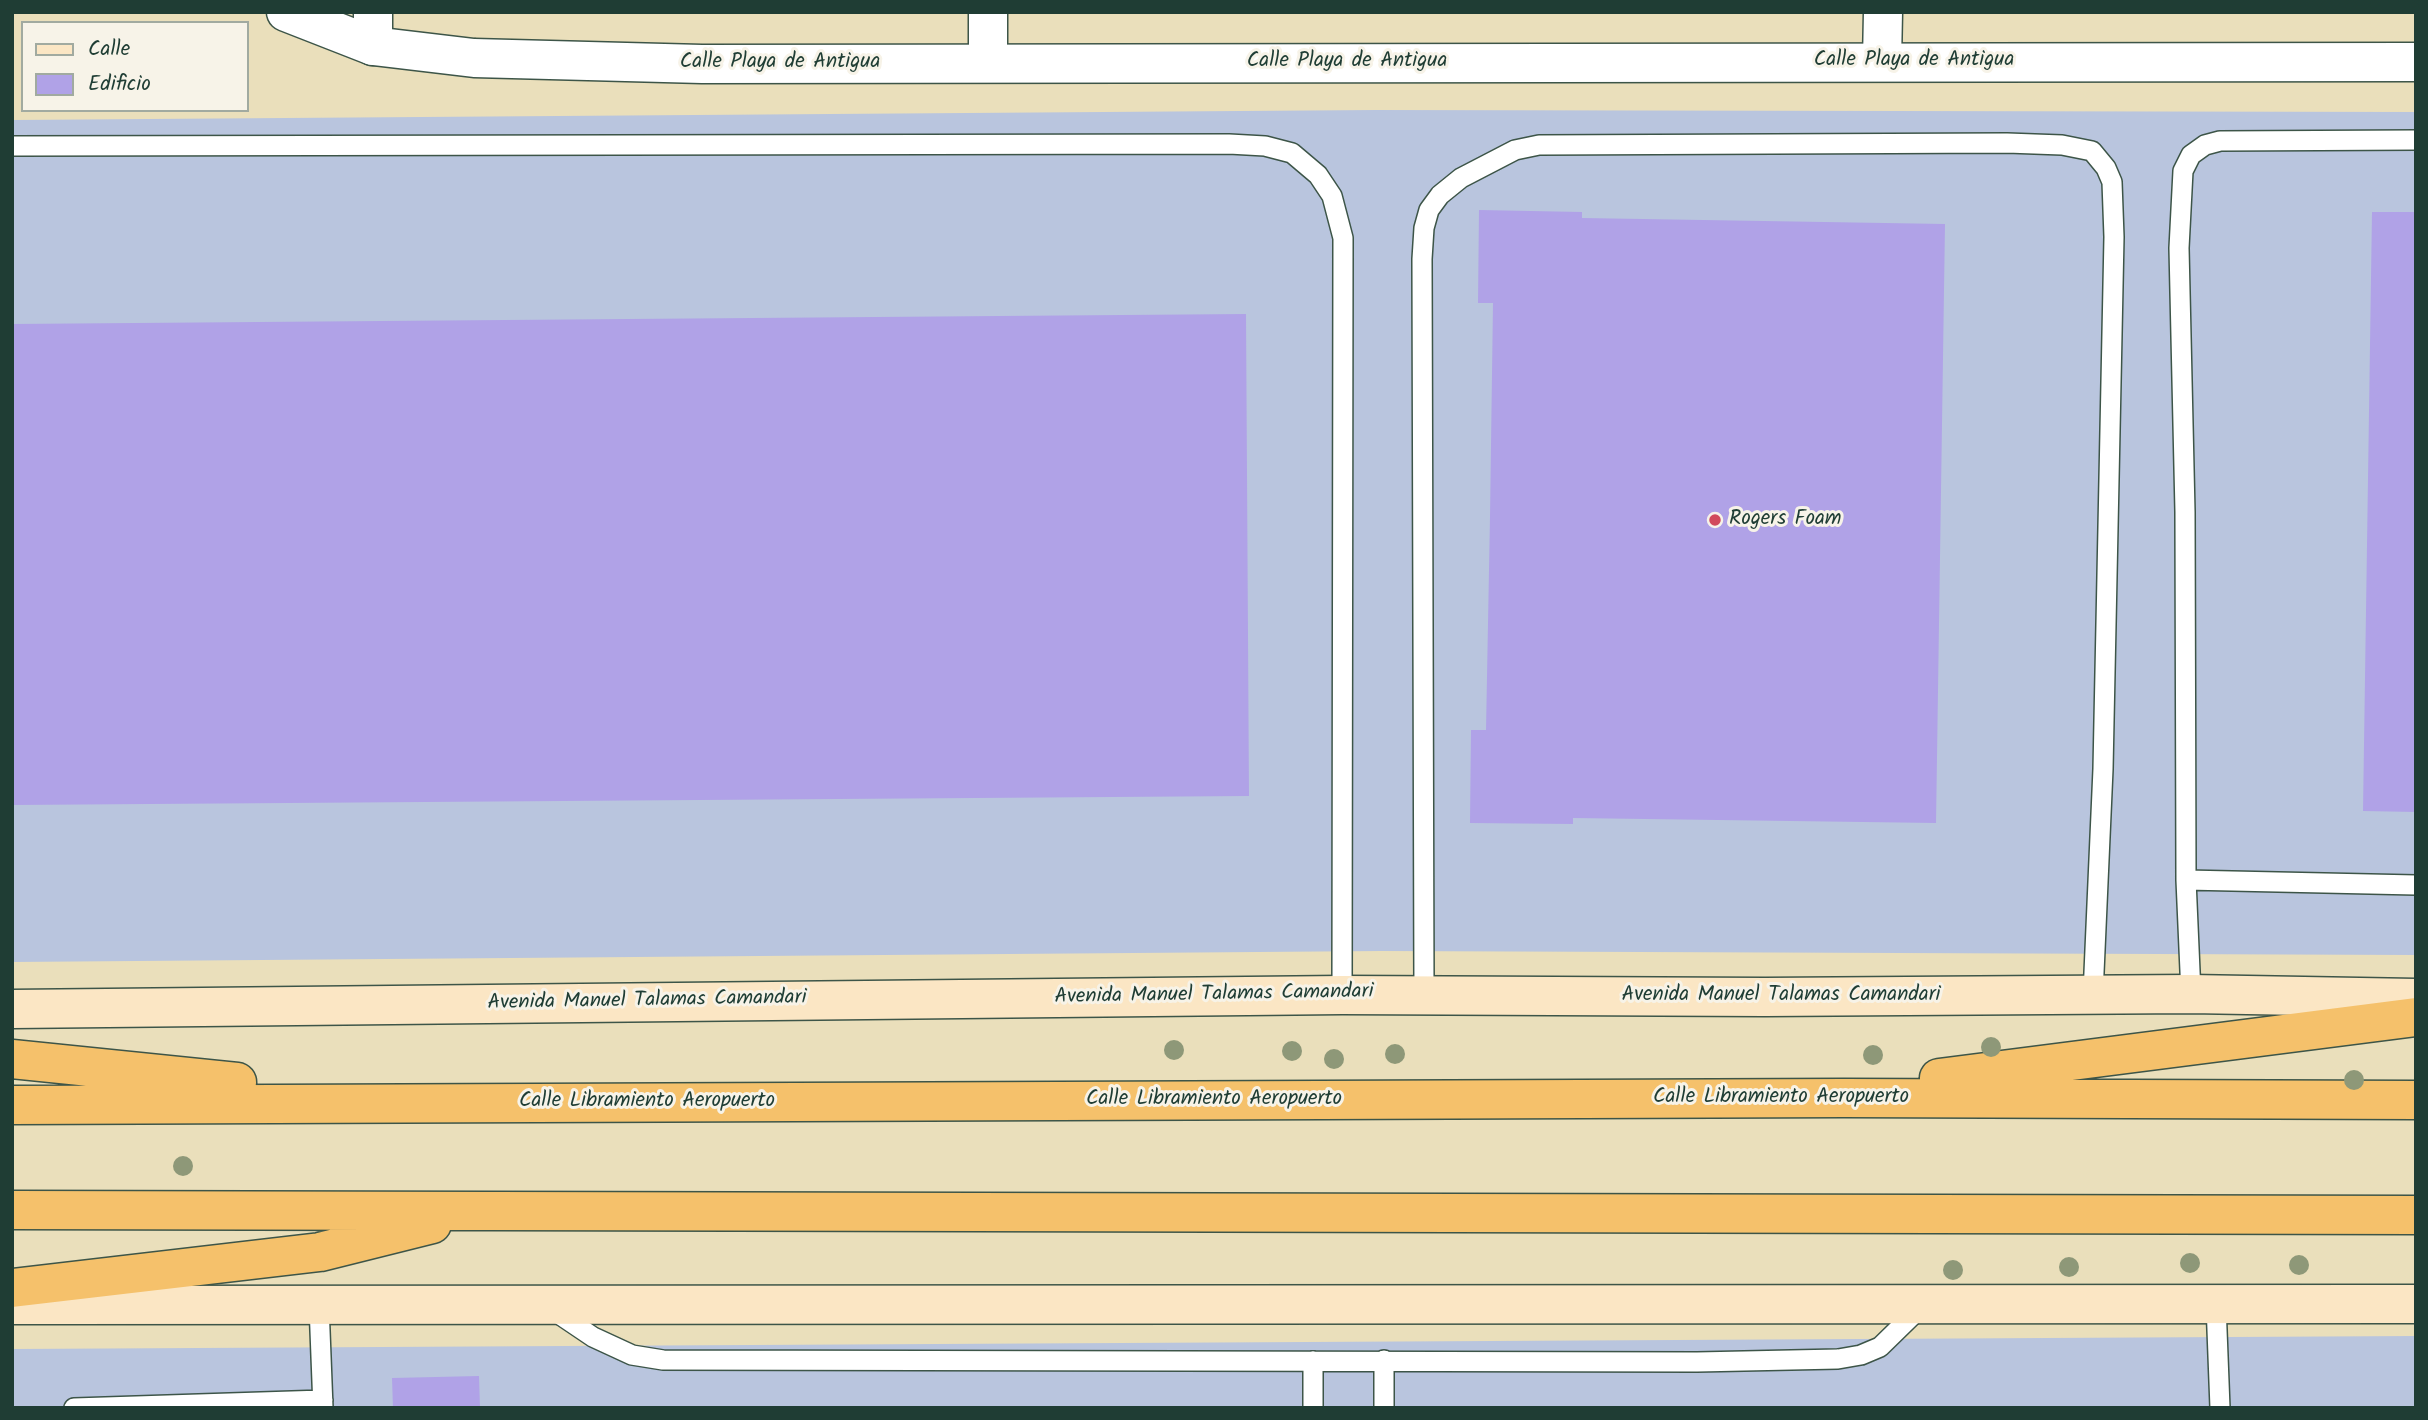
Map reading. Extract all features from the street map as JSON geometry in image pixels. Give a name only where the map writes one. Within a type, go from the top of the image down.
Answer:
[{"type":"highway","points":[[1781,1098],[2416,1017]]},
{"type":"highway","points":[[12,1059],[441,1103]]},
{"type":"highway","name":"Calle Libramiento Aeropuerto","points":[[12,1105],[1781,1098],[2416,1100]]},
{"type":"highway","points":[[12,1288],[320,1252],[491,1209]]},
{"type":"highway","points":[[12,1210],[2416,1215]]},
{"type":"main road","name":"Avenida Manuel Talamas Camandari","points":[[12,1009],[1424,994],[1765,997],[2191,994],[2416,998]]},
{"type":"main road","points":[[12,1305],[2416,1304]]},
{"type":"street","name":"Calle Playa de Antigua","points":[[285,12],[373,29],[474,58],[662,63],[2416,62]]},
{"type":"street","points":[[988,12],[988,63]]},
{"type":"street","points":[[1882,61],[1883,12]]},
{"type":"lane","points":[[2191,994],[2186,880],[2185,512],[2179,248],[2183,171],[2191,155],[2205,145],[2220,141],[2416,140]]},
{"type":"lane","points":[[1424,994],[1422,259],[1424,228],[1429,210],[1440,195],[1461,178],[1515,150],[1539,145],[2007,143],[2062,145],[2092,151],[2106,168],[2112,182],[2114,250],[2103,741],[2099,912],[2093,995]]},
{"type":"lane","points":[[12,146],[1229,144],[1265,146],[1292,153],[1318,175],[1332,196],[1343,238],[1342,995]]},
{"type":"lane","points":[[2186,880],[2416,885]]},
{"type":"lane","points":[[546,1305],[593,1337],[632,1355],[663,1360],[1697,1362],[1838,1359],[1880,1347],[1924,1304]]},
{"type":"lane","points":[[2216,1304],[2220,1408]]},
{"type":"lane","points":[[74,1408],[323,1404],[319,1305]]},
{"type":"lane","points":[[1384,1360],[1384,1408]]},
{"type":"lane","points":[[1313,1361],[1313,1408]]},
{"type":"shaded area","points":[[1376,110],[2416,112],[2416,955],[1382,951],[12,962],[12,120]]},
{"type":"shaded area","points":[[2416,1336],[2416,1408],[12,1408],[12,1349]]},
{"type":"building","name":"Rogers Foam","points":[[1479,210],[1582,212],[1582,218],[1945,224],[1936,823],[1573,818],[1573,824],[1470,823],[1471,730],[1486,730],[1490,517],[1493,303],[1478,303]]},
{"type":"building","points":[[2372,212],[2416,212],[2416,812],[2363,811]]},
{"type":"building","points":[[1246,314],[1249,796],[12,805],[12,324]]},
{"type":"building","points":[[479,1376],[480,1408],[393,1408],[392,1378]]},
{"type":"place","name":"Rogers Foam","points":[[1715,520]]}]
